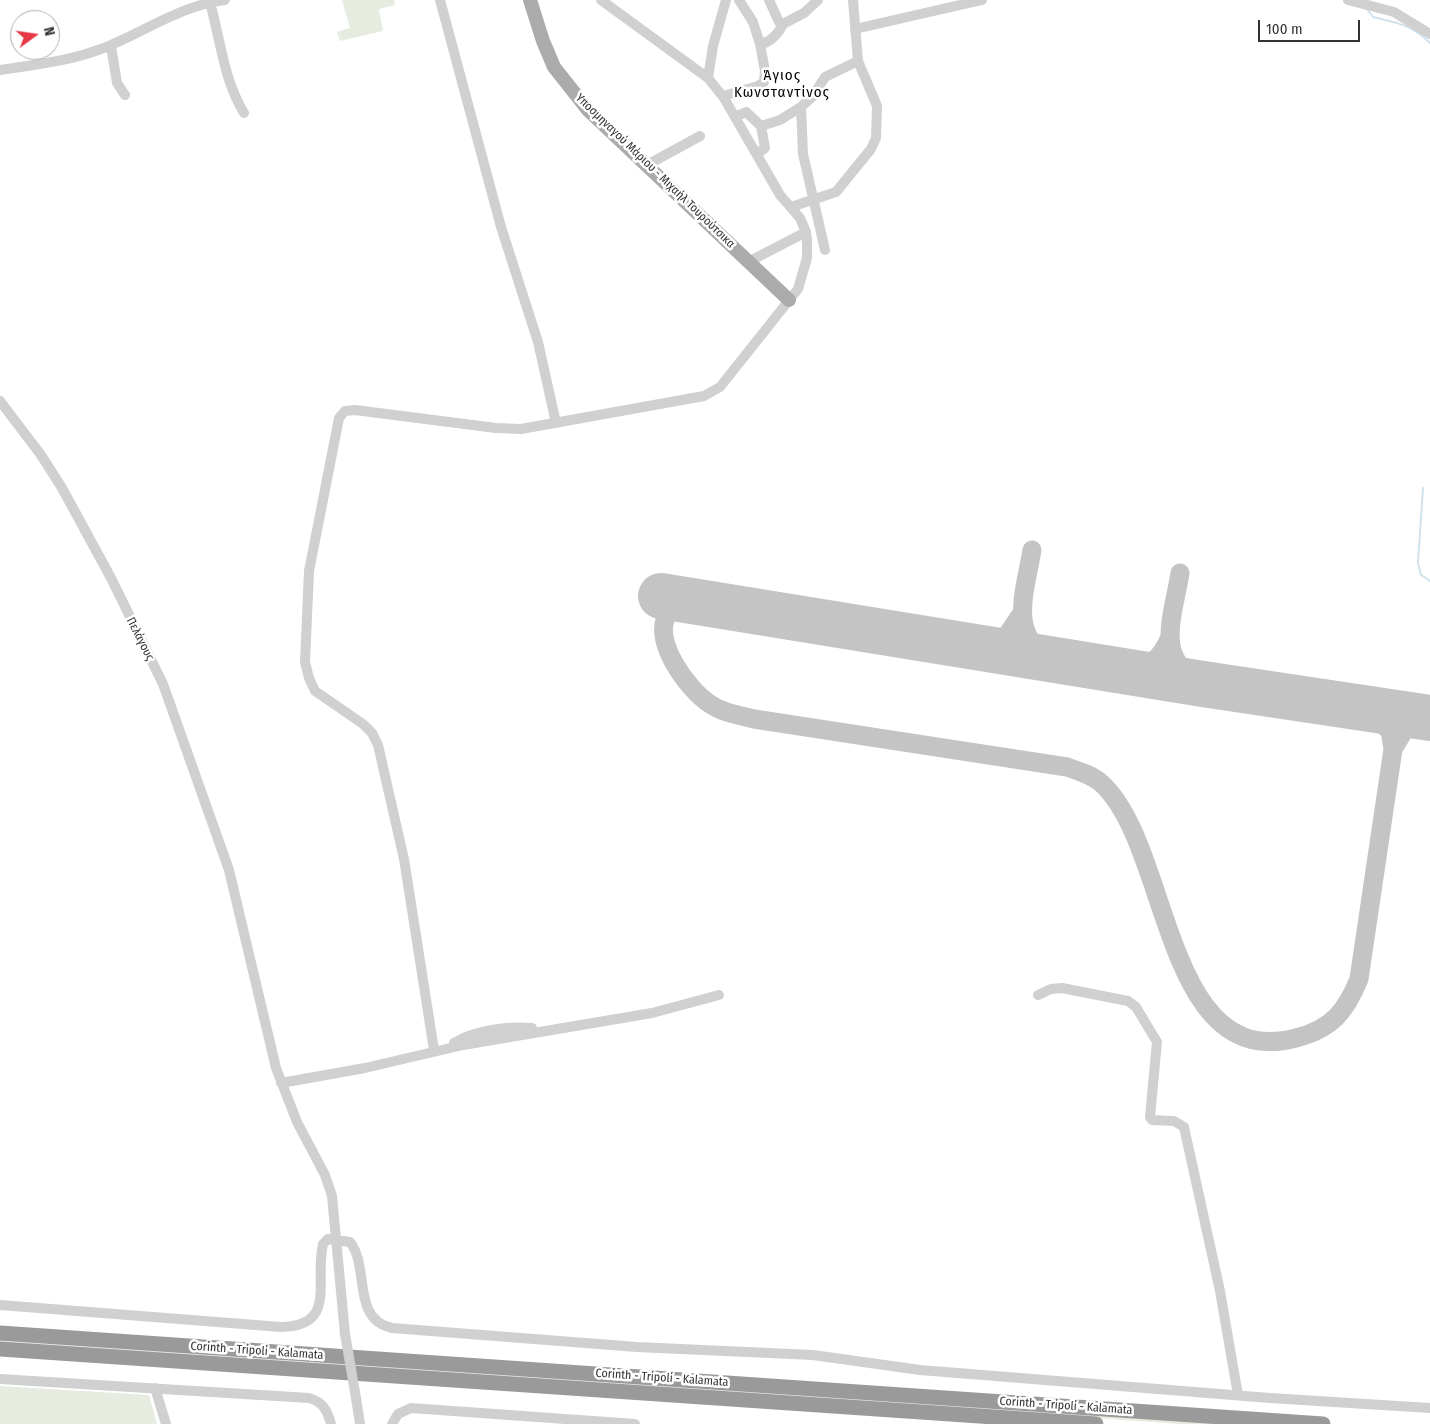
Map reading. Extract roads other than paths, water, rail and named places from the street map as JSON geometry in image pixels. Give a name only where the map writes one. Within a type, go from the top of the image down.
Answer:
[{"type":"highway","name":"Corinth - Tripoli - Kalamata","points":[[0,1333],[704,1379],[844,1391],[1323,1424]]},
{"type":"highway","name":"Corinth - Tripoli - Kalamata","points":[[0,1349],[1096,1424]]},
{"type":"highway","points":[[826,1381],[844,1391]]},
{"type":"highway","points":[[643,1392],[697,1403]]},
{"type":"highway","points":[[798,1412],[848,1407]]},
{"type":"main road","name":"Υποσμηναγού Μάριου - Μιχαήλ Τουρούτσικα","points":[[530,0],[549,55],[566,83],[588,110],[789,300]]},
{"type":"street","points":[[0,70],[43,63],[111,46],[157,24],[210,3],[225,0]]},
{"type":"street","points":[[440,0],[492,194],[538,342],[556,423]]},
{"type":"street","points":[[439,1049],[404,859],[378,745],[372,733],[363,724],[319,695],[306,671],[304,643],[309,571],[339,418],[348,410],[507,429],[556,423],[708,395],[720,387],[798,289],[802,278],[807,248],[806,232],[791,207],[769,177],[723,96],[708,78],[601,0]]},
{"type":"street","points":[[708,78],[712,46],[726,0]]},
{"type":"street","points":[[723,96],[758,86],[764,82],[765,71],[760,44],[753,22],[739,0]]},
{"type":"street","points":[[770,0],[779,22],[783,24]]},
{"type":"street","points":[[760,44],[766,43],[777,34],[783,24],[804,13],[818,0]]},
{"type":"street","points":[[791,207],[836,192],[871,149],[876,138],[877,106],[858,61],[853,0]]},
{"type":"street","points":[[855,29],[982,0]]},
{"type":"street","points":[[1348,0],[1403,16],[1430,34]]},
{"type":"street","points":[[210,3],[230,86],[244,113]]},
{"type":"street","points":[[111,46],[116,83],[125,95]]},
{"type":"street","points":[[761,126],[780,120],[801,107],[813,96],[825,77],[858,61]]},
{"type":"street","points":[[801,107],[803,154],[825,250]]},
{"type":"street","points":[[735,117],[746,112],[761,126],[765,148],[757,154]]},
{"type":"street","points":[[647,165],[700,136]]},
{"type":"street","points":[[748,262],[806,232]]},
{"type":"street","name":"Πελάγους","points":[[0,401],[41,455],[62,488],[111,578],[163,684],[221,844],[237,897],[264,1025],[281,1083],[297,1122],[329,1185],[337,1239],[338,1282],[360,1424]]},
{"type":"street","points":[[1038,995],[1051,989],[1062,988],[1128,1001],[1136,1007],[1156,1038],[1150,1117],[1152,1120],[1176,1122],[1184,1127],[1220,1292],[1238,1395]]},
{"type":"street","points":[[281,1083],[374,1066],[439,1049],[652,1013],[719,996]]},
{"type":"street","points":[[0,1305],[281,1327],[300,1326],[311,1319],[319,1307],[323,1244],[328,1239],[337,1239],[346,1240],[353,1245],[366,1303],[371,1314],[379,1324],[392,1328],[637,1346],[813,1355],[920,1370],[1430,1408]]},
{"type":"street","points":[[0,1379],[309,1398],[316,1400],[325,1408],[331,1424]]},
{"type":"street","points":[[155,1388],[166,1424]]},
{"type":"street","points":[[392,1424],[398,1414],[411,1408],[634,1424]]},
{"type":"waterway","points":[[1367,9],[1373,17],[1410,28],[1430,43]]},
{"type":"waterway","points":[[1423,488],[1418,563],[1421,575],[1430,581]]},
{"type":"district","name":"Άγιος Κωνσταντίνος","points":[[782,84]]}]
